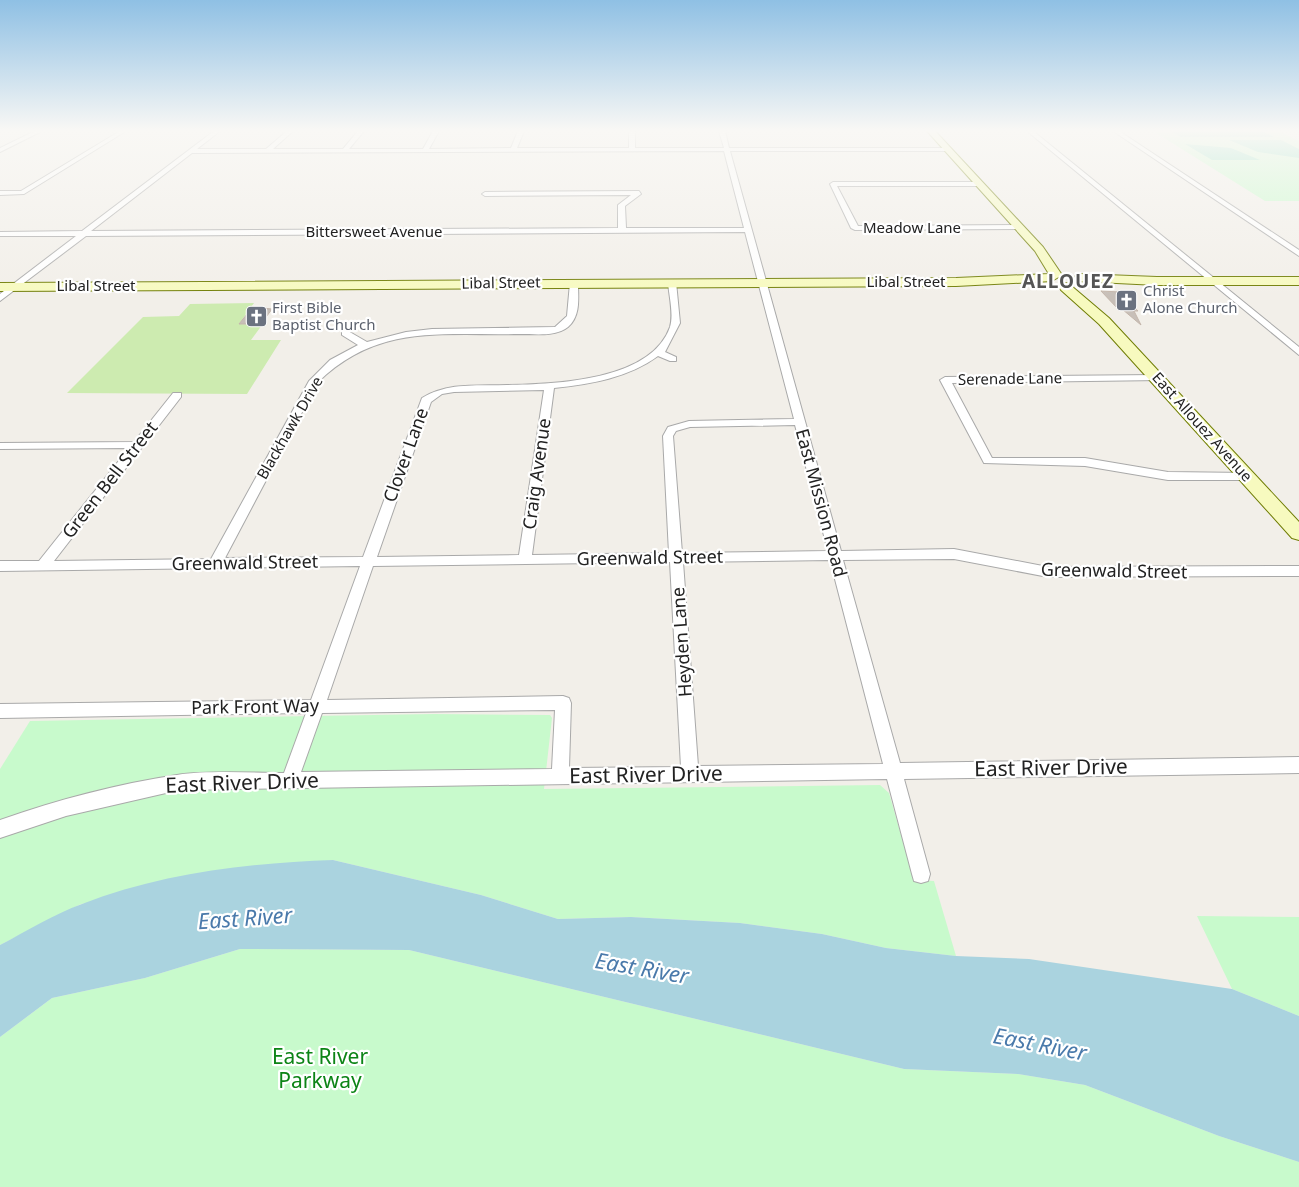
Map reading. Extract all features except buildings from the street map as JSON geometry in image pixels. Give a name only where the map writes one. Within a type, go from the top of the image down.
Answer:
[{"type":"street","points":[[0,194],[22,193],[33,186]]},
{"type":"street","points":[[0,298],[146,186]]},
{"type":"street","name":"East Mission Road","points":[[737,186],[921,874]]},
{"type":"street","name":"Meadow Lane","points":[[834,186],[855,228],[1019,227]]},
{"type":"street","name":"East Allouez Avenue","points":[[981,186],[1039,249],[1081,282],[1081,291],[1104,321],[1299,534]]},
{"type":"street","points":[[1098,186],[1299,352]]},
{"type":"street","points":[[1198,186],[1299,254]]},
{"type":"street","points":[[485,194],[639,193],[621,205],[622,231]]},
{"type":"street","name":"Bittersweet Avenue","points":[[0,234],[748,230]]},
{"type":"street","name":"East Allouez Avenue","points":[[1039,249],[1058,281],[1104,321]]},
{"type":"street","points":[[1081,282],[1299,281]]},
{"type":"street","name":"Libal Street","points":[[0,287],[672,282],[1081,282]]},
{"type":"street","name":"Clover Lane","points":[[290,780],[428,397],[454,389],[549,388],[581,384],[639,364],[657,352],[669,338],[674,327],[672,282]]},
{"type":"street","name":"Blackhawk Drive","points":[[215,564],[314,381],[335,362],[366,345],[389,337],[414,333],[558,329],[567,325],[571,320],[574,283]]},
{"type":"street","points":[[345,333],[366,345]]},
{"type":"street","points":[[657,352],[673,360]]},
{"type":"street","name":"Serenade Lane","points":[[1157,378],[945,380],[988,461],[1085,462],[1168,476],[1247,477]]},
{"type":"street","name":"Craig Avenue","points":[[525,560],[549,388]]},
{"type":"street","name":"Green Bell Street","points":[[43,566],[178,395]]},
{"type":"street","name":"Heyden Lane","points":[[690,775],[668,436],[672,429],[682,424],[800,422]]},
{"type":"street","points":[[0,446],[138,444]]},
{"type":"street","name":"Greenwald Street","points":[[0,566],[954,554],[1048,572],[1084,574],[1299,571]]},
{"type":"street","name":"Park Front Way","points":[[0,711],[564,703],[560,776]]},
{"type":"street","name":"East River Drive","points":[[0,828],[22,820],[112,796],[179,782],[1299,765]]},
{"type":"green space","points":[[1242,186],[1299,186],[1299,201],[1265,201]]},
{"type":"green space","points":[[254,303],[239,324],[262,325],[251,340],[281,340],[247,394],[67,393],[143,317],[179,316],[190,304]]},
{"type":"green space","points":[[434,714],[550,715],[552,718],[544,789],[880,785],[889,793],[914,880],[934,881],[956,956],[886,948],[822,934],[740,923],[631,917],[558,919],[481,895],[333,860],[81,904],[0,945],[0,769],[30,721]]},
{"type":"green space","points":[[1197,916],[1299,917],[1299,1016],[1232,989]]},
{"type":"green space","name":"East River Parkway","points":[[240,949],[409,950],[904,1069],[1018,1074],[1085,1085],[1219,1136],[1299,1162],[1299,1187],[0,1187],[0,1037],[52,998],[145,978]]},
{"type":"water","name":"East River","points":[[333,860],[481,895],[558,919],[631,917],[740,923],[822,934],[886,948],[956,956],[1029,959],[1232,989],[1299,1016],[1299,1162],[1219,1136],[1085,1085],[1018,1074],[904,1069],[409,950],[240,949],[145,978],[52,998],[0,1037],[0,945],[41,923],[72,908],[112,893],[174,877],[237,867]]},
{"type":"place","name":"Christ Alone Church","points":[[1127,300]]},
{"type":"place","name":"First Bible Baptist Church","points":[[256,317]]},
{"type":"district","name":"ALLOUEZ","points":[[1068,281]]}]
